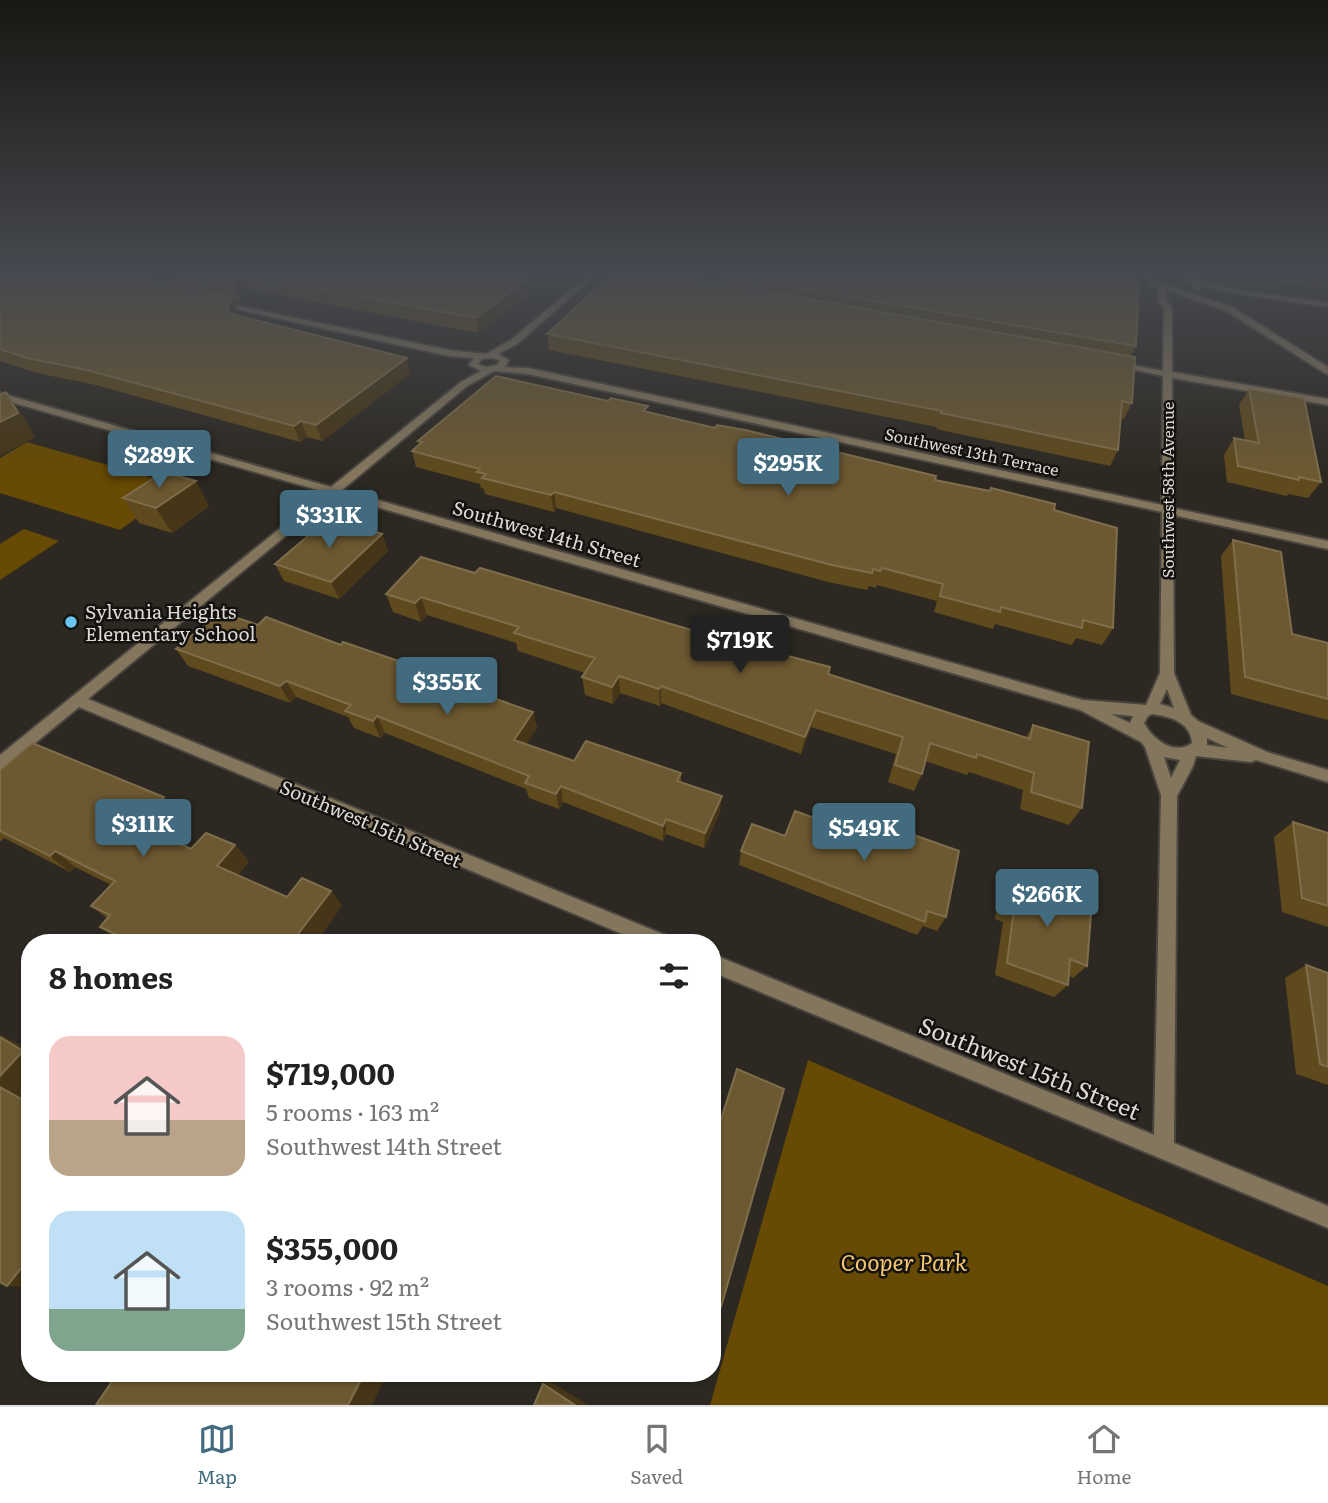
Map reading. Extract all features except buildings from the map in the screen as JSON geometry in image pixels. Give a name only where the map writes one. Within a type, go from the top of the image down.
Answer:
[{"type":"street","points":[[391,341],[449,353],[486,355]]},
{"type":"street","name":"Southwest 58th Avenue","points":[[1168,341],[1167,673],[1200,739],[1192,752]]},
{"type":"street","points":[[1279,341],[1328,371]]},
{"type":"street","points":[[464,384],[473,365],[486,355],[514,342]]},
{"type":"street","points":[[0,764],[464,384],[503,365],[514,342]]},
{"type":"street","points":[[449,353],[473,365]]},
{"type":"street","name":"Southwest 13th Terrace","points":[[486,355],[504,359],[528,371]]},
{"type":"street","points":[[1106,363],[1328,402]]},
{"type":"street","name":"Southwest 13th Terrace","points":[[473,365],[493,370],[528,371],[1328,544]]},
{"type":"street","name":"Southwest 14th Street","points":[[0,396],[1084,706],[1168,710],[1189,721]]},
{"type":"street","name":"Southwest 58th Avenue","points":[[1147,711],[1167,673]]},
{"type":"street","name":"Southwest 15th Street","points":[[78,701],[642,934]]},
{"type":"street","name":"Southwest 14th Street","points":[[1084,706],[1171,753],[1192,752]]},
{"type":"street","points":[[1147,711],[1137,723],[1148,741],[1169,795],[1164,1149]]},
{"type":"street","points":[[1189,721],[1263,757],[1328,776]]},
{"type":"street","points":[[1169,795],[1192,752],[1263,757]]},
{"type":"street","name":"Southwest 15th Street","points":[[721,967],[1328,1217]]},
{"type":"green space","points":[[27,442],[181,486],[120,530],[0,493],[0,458]]},
{"type":"green space","points":[[24,529],[59,541],[0,580],[0,544]]},
{"type":"green space","name":"Cooper Park","points":[[808,1060],[1328,1286],[1328,1405],[710,1405],[717,1382],[721,1382],[721,1366]]},
{"type":"place","name":"Sylvania Heights Elementary School","points":[[71,622]]}]
